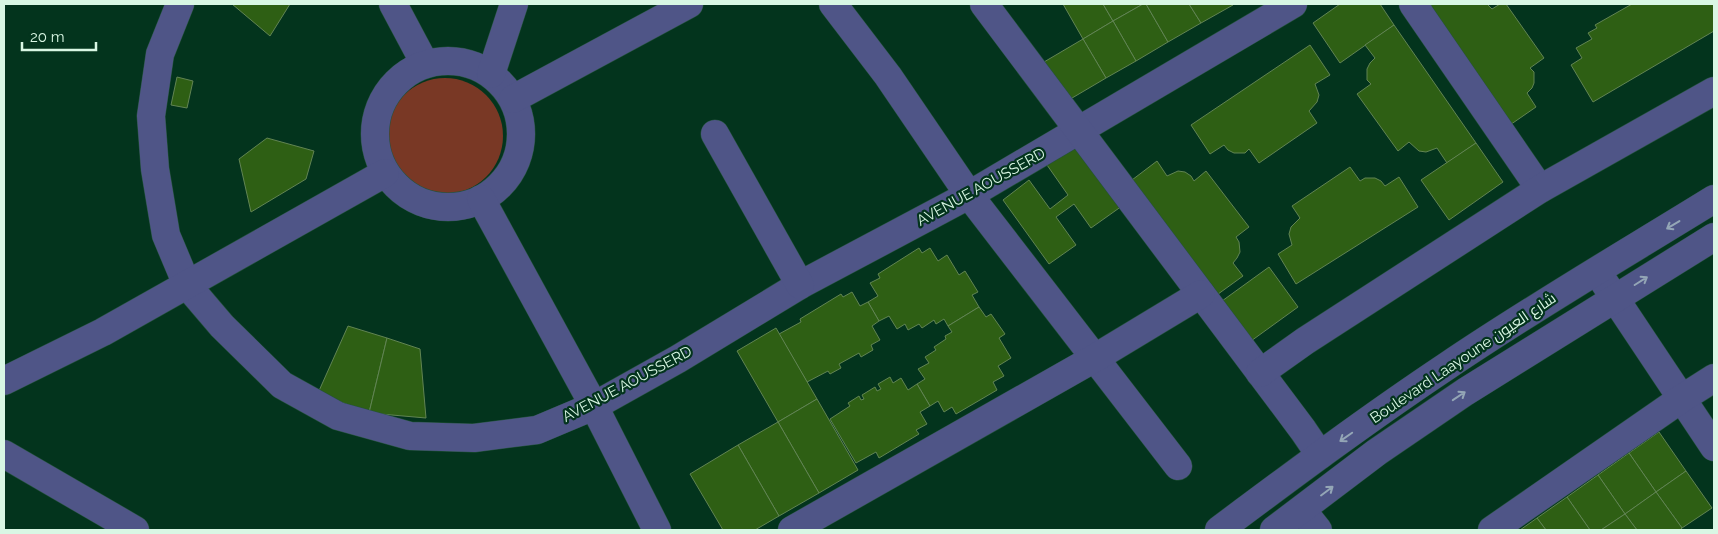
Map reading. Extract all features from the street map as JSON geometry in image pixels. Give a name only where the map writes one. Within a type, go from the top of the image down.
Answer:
[{"type":"street","name":"AVENUE AOUSSERD","points":[[180,4],[160,54],[151,116],[155,169],[166,235],[187,285],[222,326],[282,385],[338,416],[410,436],[474,438],[537,430],[594,406],[678,359],[800,285],[969,195],[1293,4]]},
{"type":"street","points":[[393,4],[425,64]]},
{"type":"street","points":[[491,74],[514,4]]},
{"type":"street","points":[[513,99],[689,4]]},
{"type":"street","points":[[833,4],[888,76],[969,195],[1178,466]]},
{"type":"street","points":[[1413,4],[1540,189]]},
{"type":"street","points":[[994,7],[1080,131],[1320,455]]},
{"type":"street","points":[[459,61],[491,74],[503,85],[513,99],[520,121],[521,144],[514,166],[500,185],[481,199],[460,206],[439,207],[418,201],[399,189],[385,173],[376,148],[376,122],[385,97],[402,77],[425,64],[459,61]]},
{"type":"street","points":[[1260,373],[1305,341],[1540,189],[1714,91]]},
{"type":"street","points":[[715,134],[800,285]]},
{"type":"street","points":[[4,380],[103,332],[385,173]]},
{"type":"street","points":[[481,199],[594,406],[657,530]]},
{"type":"street","name":"Boulevard Laayoune شارع العيون","points":[[1219,530],[1320,455],[1448,366],[1596,271],[1714,200]]},
{"type":"street","name":"Boulevard Laayoune شارع العيون","points":[[1274,530],[1310,520],[1421,422],[1502,368],[1714,237]]},
{"type":"street","points":[[1596,271],[1714,447]]},
{"type":"street","points":[[792,530],[1095,358],[1201,294]]},
{"type":"street","points":[[1492,530],[1714,378]]},
{"type":"street","points":[[4,454],[135,530]]},
{"type":"shaded area","points":[[445,78],[467,82],[477,87],[486,95],[494,104],[499,114],[503,136],[499,158],[494,168],[486,177],[477,185],[467,190],[445,194],[423,190],[413,185],[404,177],[396,168],[391,158],[387,136],[391,114],[396,104],[404,95],[413,87],[423,82]]},
{"type":"building","points":[[232,4],[290,4],[270,36]]},
{"type":"building","points":[[1063,4],[1103,4],[1113,21],[1083,39]]},
{"type":"building","points":[[1103,4],[1143,4],[1113,21]]},
{"type":"building","points":[[1146,4],[1168,42],[1136,61],[1113,21]]},
{"type":"building","points":[[1146,4],[1189,4],[1201,23],[1168,42]]},
{"type":"building","points":[[1189,4],[1232,4],[1233,5],[1201,23]]},
{"type":"building","points":[[1340,4],[1380,4],[1394,25],[1340,63],[1313,23]]},
{"type":"building","points":[[1433,4],[1487,4],[1492,9],[1500,4],[1506,4],[1544,58],[1530,68],[1534,72],[1534,83],[1527,93],[1536,107],[1507,127],[1426,9]]},
{"type":"building","points":[[1632,4],[1714,4],[1714,31],[1593,102],[1571,65],[1582,58],[1576,48],[1592,39],[1588,33],[1597,28],[1595,25]]},
{"type":"building","points":[[1113,21],[1136,61],[1106,78],[1083,39]]},
{"type":"building","points":[[1394,25],[1476,143],[1447,163],[1437,148],[1426,152],[1419,151],[1409,142],[1398,151],[1357,94],[1371,84],[1367,80],[1367,69],[1375,58],[1365,45]]},
{"type":"building","points":[[1083,39],[1106,78],[1067,101],[1044,62]]},
{"type":"building","points":[[1310,45],[1330,75],[1315,84],[1319,95],[1317,102],[1309,111],[1317,123],[1259,163],[1249,149],[1245,153],[1234,153],[1224,145],[1210,154],[1191,125]]},
{"type":"building","points":[[177,77],[193,81],[187,108],[171,105]]},
{"type":"building","points":[[267,138],[314,151],[306,179],[251,212],[239,159]]},
{"type":"building","points":[[1079,143],[1122,206],[1091,228],[1074,204],[1056,217],[1076,245],[1049,264],[1003,200],[1029,180],[1050,209],[1068,195],[1047,165]]},
{"type":"building","points":[[1476,143],[1503,182],[1449,220],[1421,180]]},
{"type":"building","points":[[1157,161],[1167,176],[1178,171],[1185,172],[1194,181],[1206,171],[1249,227],[1236,237],[1239,242],[1240,252],[1233,263],[1243,276],[1214,297],[1128,183]]},
{"type":"building","points":[[1350,167],[1360,181],[1365,178],[1375,178],[1385,186],[1399,177],[1418,207],[1296,284],[1278,254],[1292,245],[1289,234],[1291,227],[1300,218],[1292,206]]},
{"type":"building","points":[[919,248],[922,253],[930,248],[938,261],[947,255],[959,275],[965,271],[978,292],[972,295],[979,307],[948,326],[944,319],[936,324],[934,320],[922,328],[919,324],[908,330],[905,324],[897,329],[889,316],[879,321],[868,302],[878,296],[870,283],[880,278],[878,274]]},
{"type":"building","points":[[1269,267],[1298,307],[1251,341],[1222,301]]},
{"type":"building","points":[[852,292],[860,306],[868,302],[879,321],[872,326],[880,340],[871,345],[873,350],[861,357],[859,353],[839,364],[841,368],[830,374],[828,371],[807,382],[779,334],[801,322],[800,319],[841,294],[843,297]]},
{"type":"building","points":[[979,307],[986,317],[991,314],[1005,334],[999,338],[1011,358],[998,366],[1004,376],[993,382],[997,390],[956,414],[952,407],[944,412],[938,401],[930,406],[917,384],[925,379],[918,369],[929,363],[925,357],[936,350],[934,347],[946,339],[945,336],[952,332],[948,326]]},
{"type":"building","points":[[348,326],[387,338],[369,413],[318,393]]},
{"type":"building","points":[[776,328],[817,399],[778,422],[737,351]]},
{"type":"building","points":[[387,338],[420,349],[426,418],[369,413]]},
{"type":"building","points":[[890,377],[893,383],[901,378],[908,390],[917,384],[930,406],[920,412],[927,424],[916,430],[919,434],[879,458],[876,452],[856,463],[830,419],[850,406],[848,403],[859,396],[861,400],[864,399],[862,395],[875,387],[877,391],[881,389],[878,384]]},
{"type":"building","points":[[817,399],[858,470],[819,493],[778,422]]},
{"type":"building","points":[[778,422],[819,493],[779,516],[738,445]]},
{"type":"building","points":[[1659,432],[1686,471],[1656,492],[1629,453]]},
{"type":"building","points":[[738,445],[779,516],[755,530],[723,530],[690,474]]},
{"type":"building","points":[[1629,453],[1656,492],[1625,514],[1598,475]]},
{"type":"building","points":[[1686,471],[1712,508],[1682,528],[1656,492]]},
{"type":"building","points":[[1598,475],[1625,514],[1601,530],[1590,530],[1567,497]]},
{"type":"building","points":[[1656,492],[1682,528],[1680,530],[1637,530],[1625,514]]},
{"type":"building","points":[[1567,497],[1590,530],[1546,530],[1537,518]]},
{"type":"building","points":[[1625,514],[1637,530],[1601,530]]},
{"type":"building","points":[[1537,518],[1546,530],[1520,530]]}]
